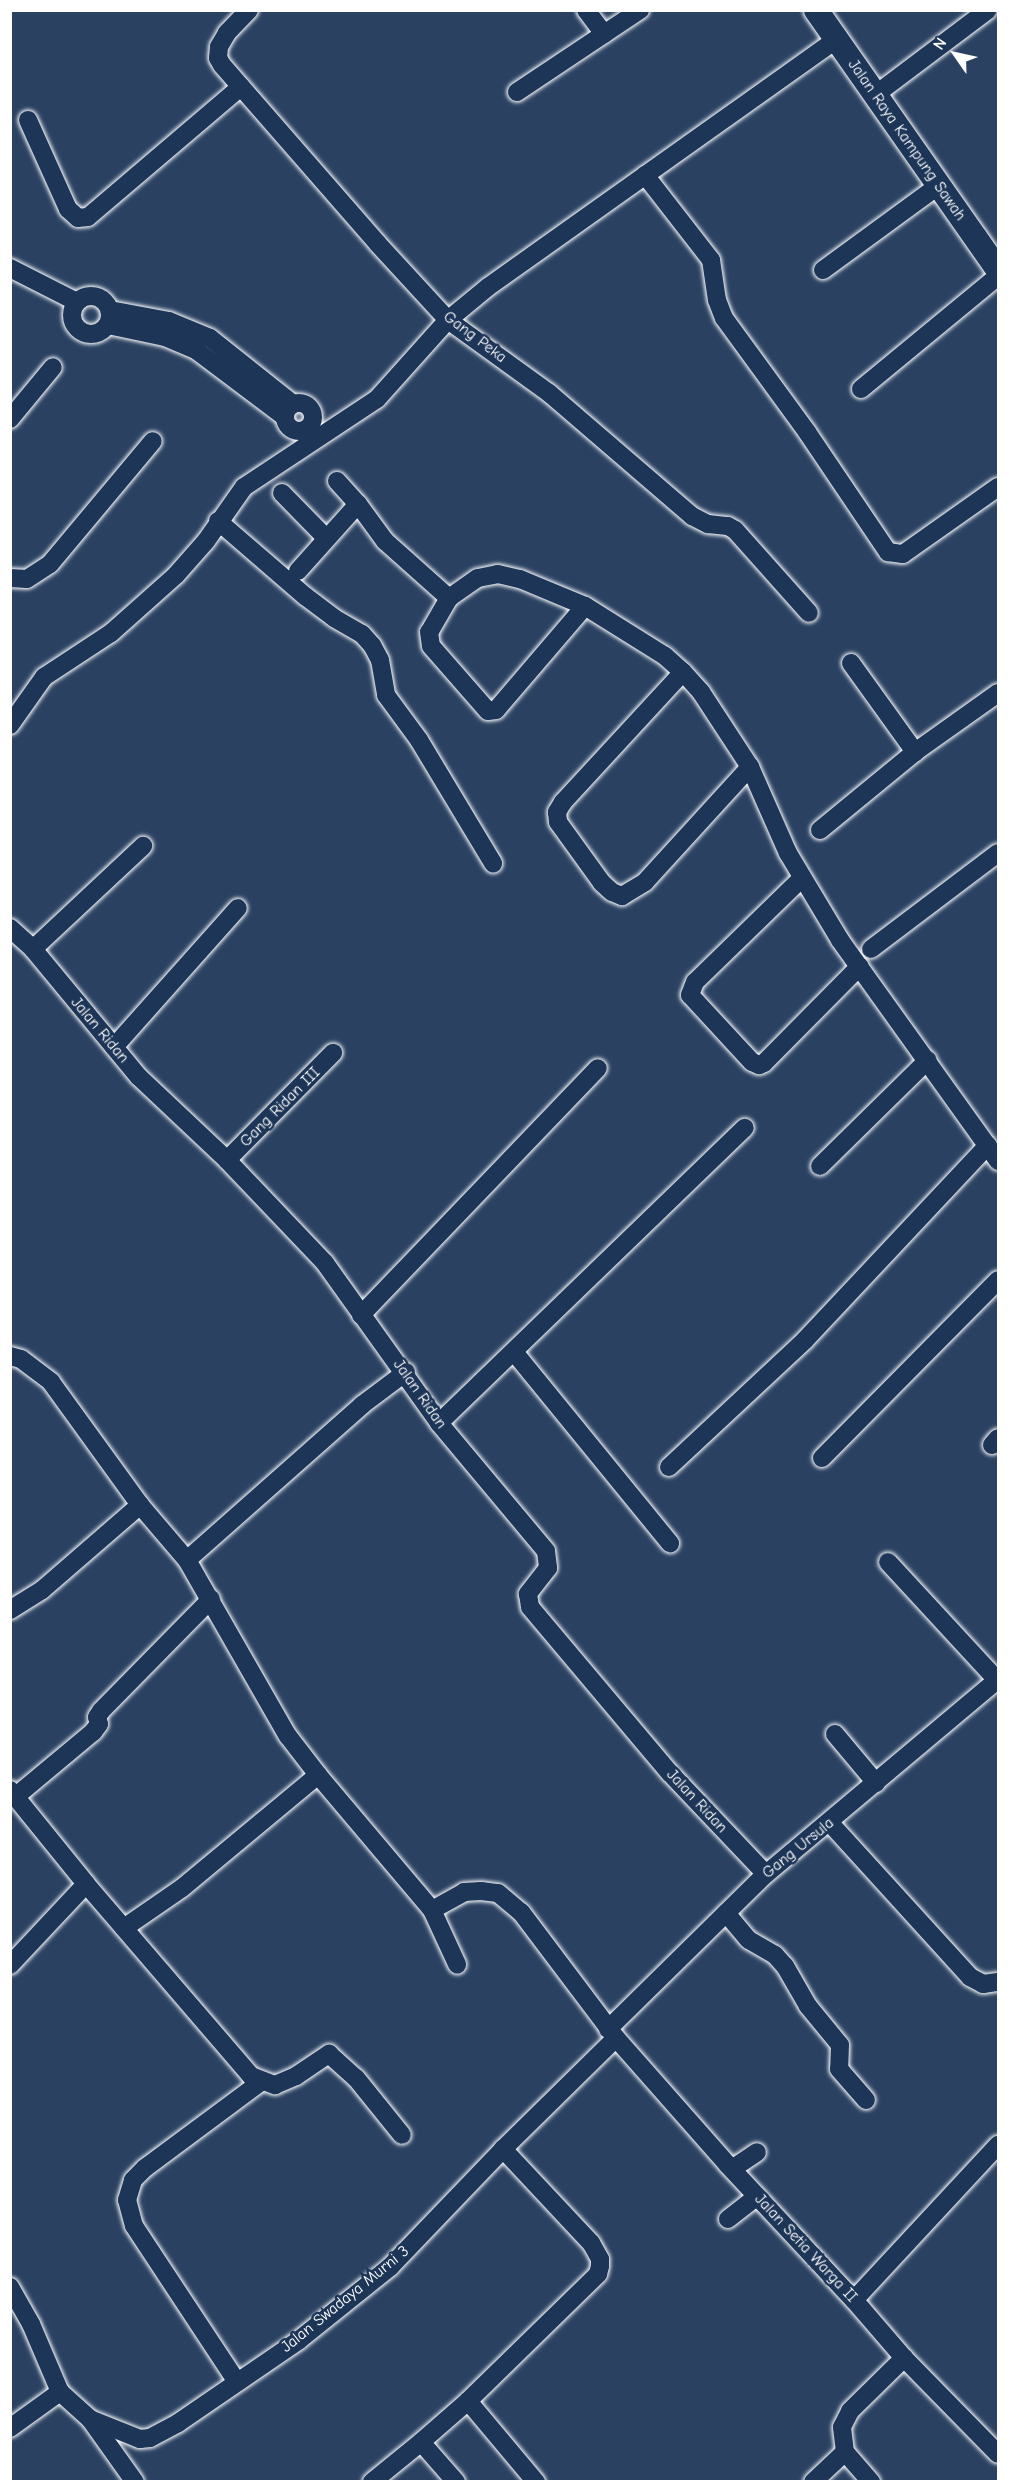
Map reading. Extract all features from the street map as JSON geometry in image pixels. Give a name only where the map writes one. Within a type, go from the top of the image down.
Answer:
[{"type":"street","name":"Gang Peka","points":[[249,10],[227,33],[219,47],[218,58],[222,65],[378,244],[448,320],[564,406],[692,516],[708,524],[732,528],[809,613]]},
{"type":"street","points":[[586,10],[604,34]]},
{"type":"street","points":[[517,92],[640,10]]},
{"type":"street","name":"Jalan Raya Kampung Sawah","points":[[816,10],[999,270]]},
{"type":"street","points":[[875,95],[988,10]]},
{"type":"street","points":[[10,725],[44,676],[111,633],[176,575],[206,541],[244,487],[311,434],[377,399],[448,320],[488,287],[836,40]]},
{"type":"street","points":[[28,120],[68,209],[78,218],[88,217],[241,87]]},
{"type":"street","points":[[645,175],[711,260],[717,300],[724,318],[807,432],[883,547],[895,555],[913,548],[999,487]]},
{"type":"street","points":[[823,270],[939,185]]},
{"type":"street","points":[[10,268],[77,302],[92,296],[106,303],[109,318]]},
{"type":"street","points":[[861,389],[999,276]]},
{"type":"street","points":[[77,302],[72,317],[79,331],[95,335],[109,318]]},
{"type":"street","points":[[109,318],[210,338],[223,357],[289,410],[302,403],[310,408],[311,434]]},
{"type":"street","points":[[10,419],[53,367]]},
{"type":"street","points":[[10,578],[27,579],[50,564],[153,441]]},
{"type":"street","points":[[337,480],[358,504],[385,542],[449,598]]},
{"type":"street","points":[[282,493],[326,538]]},
{"type":"street","points":[[298,571],[358,504]]},
{"type":"street","points":[[218,521],[305,596],[334,618],[362,634],[372,645],[380,660],[386,695],[419,740],[493,863]]},
{"type":"street","points":[[585,606],[496,710],[488,711],[431,646],[429,640],[429,632],[449,598],[478,578],[498,574],[585,606],[665,656],[683,672],[701,692],[750,767],[802,878],[840,940],[999,1161]]},
{"type":"street","points":[[851,663],[915,752]]},
{"type":"street","points":[[683,672],[563,802],[557,812],[558,822],[602,883],[612,892],[622,896],[645,882],[750,767]]},
{"type":"street","points":[[820,830],[915,752],[999,693]]},
{"type":"street","points":[[33,949],[143,846]]},
{"type":"street","points":[[871,949],[999,853]]},
{"type":"street","points":[[802,878],[695,982],[690,995],[752,1062],[759,1065],[764,1063],[860,966]]},
{"type":"street","points":[[114,1047],[238,908]]},
{"type":"street","name":"Jalan Ridan","points":[[10,928],[33,949],[139,1077],[227,1160],[325,1263],[361,1315],[406,1372],[439,1423],[546,1551],[548,1568],[528,1594],[530,1607],[670,1773],[766,1874]]},
{"type":"street","name":"Gang Ridan III","points":[[227,1160],[333,1053]]},
{"type":"street","points":[[820,1166],[928,1060]]},
{"type":"street","points":[[361,1315],[598,1068]]},
{"type":"street","points":[[439,1423],[745,1128]]},
{"type":"street","points":[[669,1467],[805,1340],[988,1145]]},
{"type":"street","points":[[822,1458],[999,1280]]},
{"type":"street","points":[[514,1352],[670,1543]]},
{"type":"street","points":[[10,1356],[21,1359],[51,1382],[140,1505],[187,1560],[274,1714],[318,1775],[432,1910],[457,1964]]},
{"type":"street","points":[[187,1560],[362,1405],[406,1372]]},
{"type":"street","points":[[10,1610],[42,1590],[140,1505]]},
{"type":"street","points":[[888,1562],[998,1679]]},
{"type":"street","points":[[211,1599],[101,1711],[97,1717],[99,1724],[93,1732],[13,1794],[237,2062],[261,2082],[275,2085],[284,2082],[329,2054],[356,2078],[402,2135]]},
{"type":"street","name":"Gang Ursula","points":[[612,2034],[766,1874],[830,1823],[998,1679]]},
{"type":"street","points":[[835,1734],[876,1784]]},
{"type":"street","points":[[124,1928],[182,1888],[318,1775]]},
{"type":"street","points":[[830,1823],[970,1977],[983,1984],[999,1982]]},
{"type":"street","points":[[12,1958],[86,1884]]},
{"type":"street","name":"Jalan Setia Warga II","points":[[432,1910],[464,1892],[481,1891],[498,1893],[521,1912],[612,2034],[904,2358],[999,2454]]},
{"type":"street","points":[[726,1913],[749,1940],[775,1955],[785,1966],[808,2006],[840,2045],[839,2069],[866,2100]]},
{"type":"street","name":"Jalan Swadaya Murni 3","points":[[90,2419],[140,2439],[150,2438],[178,2422],[299,2340],[390,2267],[612,2034]]},
{"type":"street","points":[[237,2382],[134,2226],[127,2200],[133,2180],[145,2168],[261,2082]]},
{"type":"street","points":[[854,2300],[999,2145]]},
{"type":"street","points":[[372,2481],[468,2401],[598,2274],[600,2259],[591,2243],[503,2149]]},
{"type":"street","points":[[732,2169],[757,2152]]},
{"type":"street","points":[[728,2219],[758,2196]]},
{"type":"street","points":[[10,2287],[31,2324],[60,2392],[90,2419],[135,2481]]},
{"type":"street","points":[[871,2481],[845,2452],[842,2427],[850,2411],[904,2358]]},
{"type":"street","points":[[10,2427],[60,2392]]},
{"type":"street","points":[[468,2401],[536,2481]]},
{"type":"street","points":[[421,2442],[456,2481]]},
{"type":"street","points":[[813,2481],[845,2452]]}]
